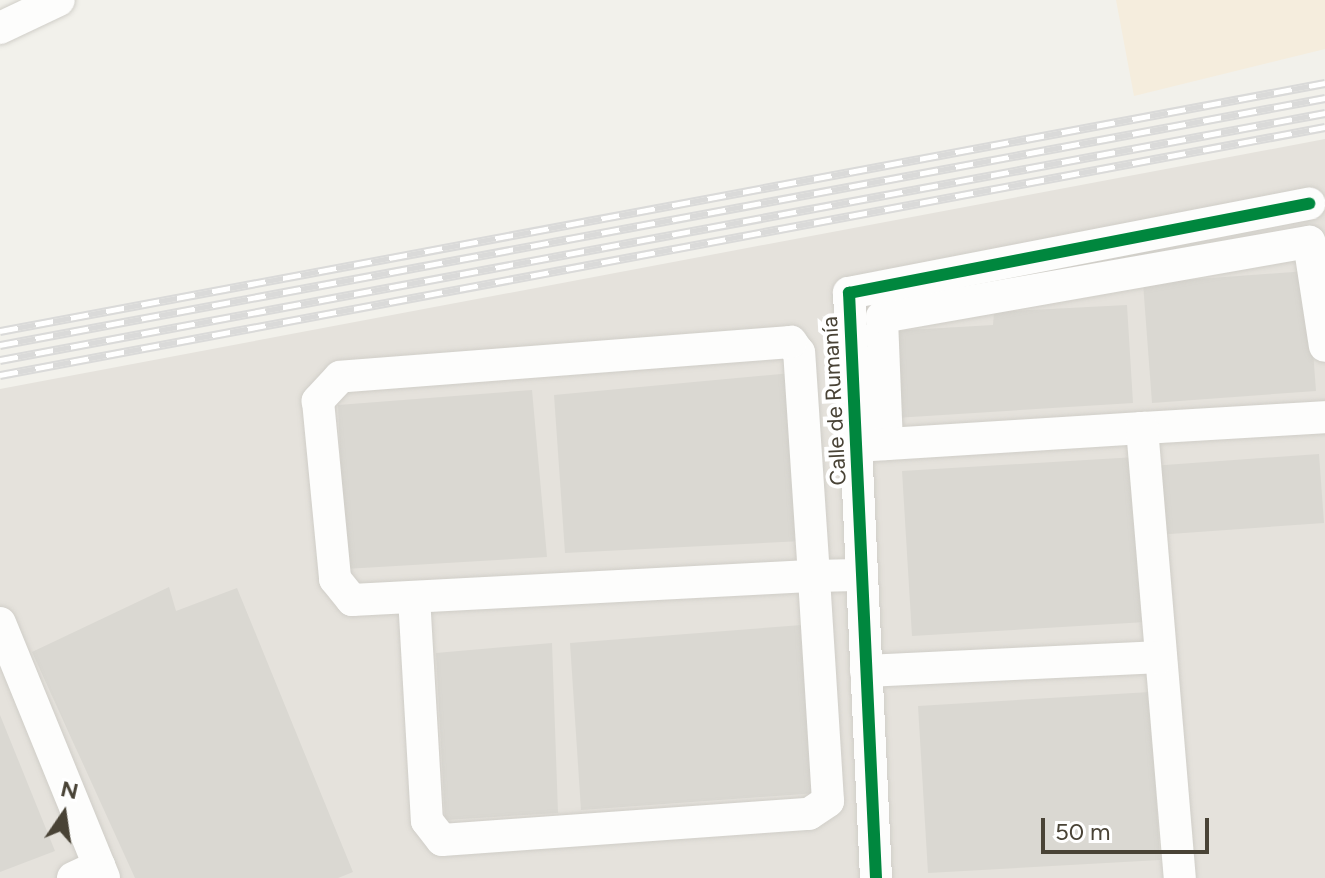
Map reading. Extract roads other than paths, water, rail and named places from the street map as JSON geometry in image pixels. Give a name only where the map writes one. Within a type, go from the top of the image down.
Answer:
[{"type":"street","points":[[0,28],[59,0]]},
{"type":"street","name":"Calle de Rumanía","points":[[876,878],[862,575],[872,445],[849,293],[1309,204]]},
{"type":"street","points":[[1325,346],[1309,242],[882,317],[872,445],[1325,417]]},
{"type":"street","points":[[414,597],[427,821],[442,840],[809,814],[828,801],[814,576],[799,353],[791,342],[340,377],[318,401],[335,579],[352,600],[814,576],[862,575]]},
{"type":"street","points":[[1142,428],[1180,878]]},
{"type":"street","points":[[0,623],[92,874]]},
{"type":"street","points":[[866,671],[1161,657]]},
{"type":"railway","points":[[0,331],[1325,83]]},
{"type":"railway","points":[[0,345],[1325,98]]},
{"type":"railway","points":[[0,360],[1325,113]]},
{"type":"railway","points":[[0,375],[1325,127]]}]
